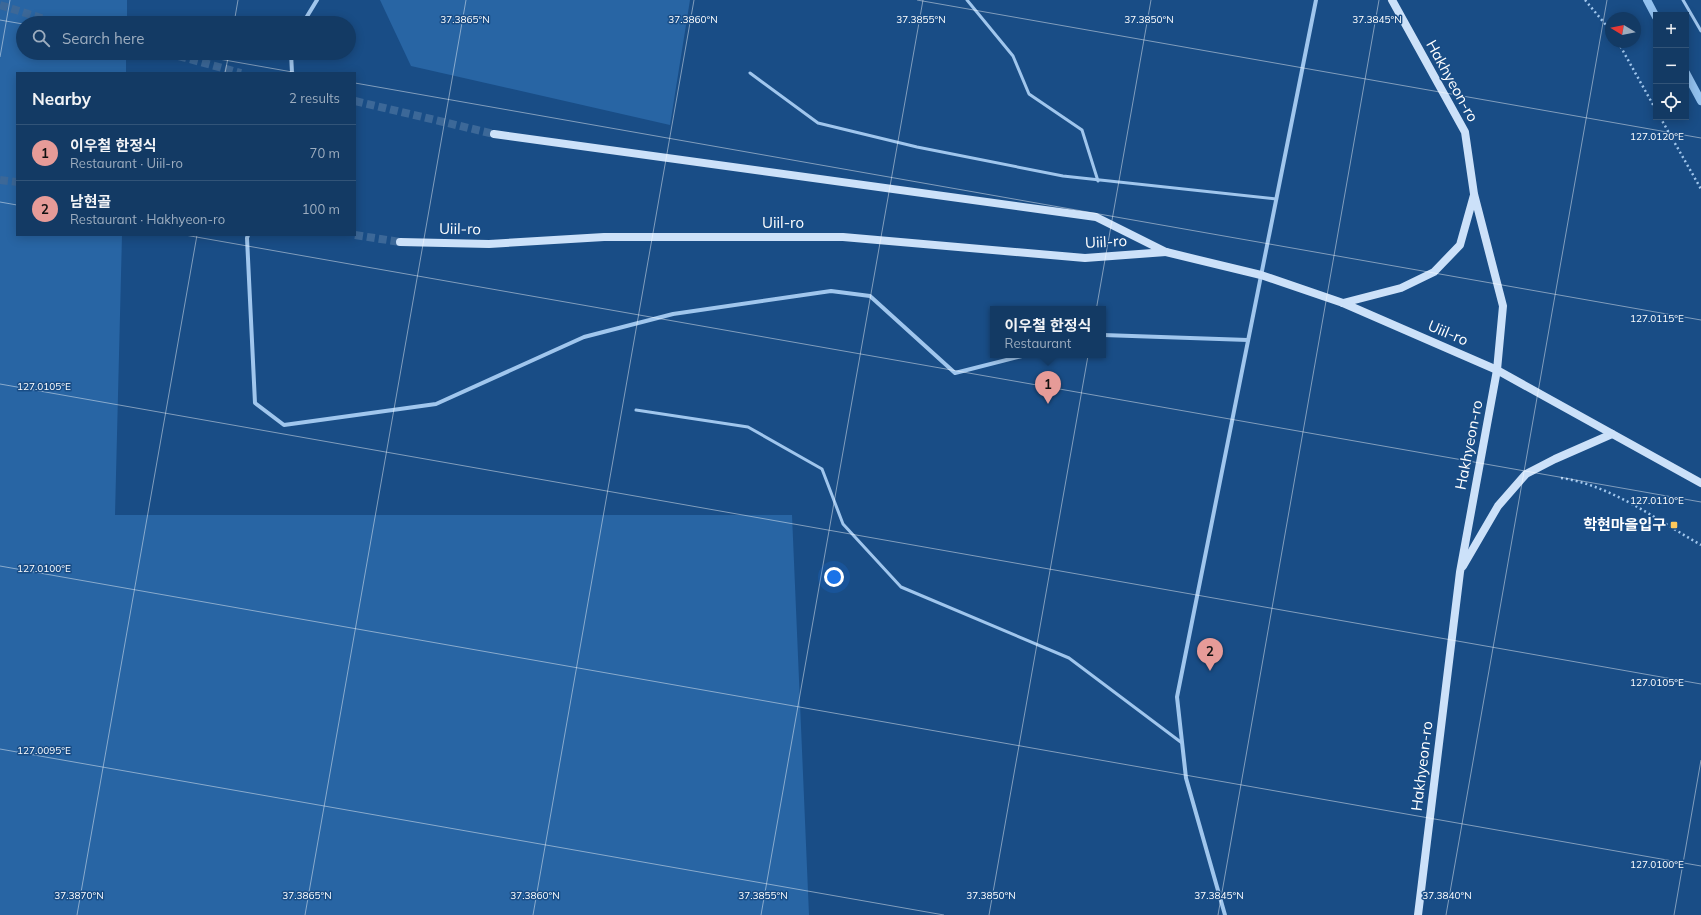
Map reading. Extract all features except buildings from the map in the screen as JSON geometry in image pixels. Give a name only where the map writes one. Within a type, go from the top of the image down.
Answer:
[{"type":"main road","name":"Hakhyeon-ro","points":[[1392,0],[1465,132],[1474,194],[1503,306],[1497,370],[1460,572],[1418,915]]},
{"type":"main road","name":"Uiil-ro","points":[[494,134],[1096,217],[1166,252],[1261,276],[1343,303],[1497,370],[1701,483]]},
{"type":"main road","points":[[1343,303],[1400,288],[1434,272],[1460,245],[1474,194]]},
{"type":"main road","name":"Uiil-ro","points":[[400,242],[489,244],[604,236],[843,237],[1085,258],[1166,252]]},
{"type":"main road","points":[[1460,572],[1498,506],[1526,474],[1555,459],[1612,434]]},
{"type":"street","points":[[308,16],[318,0]]},
{"type":"street","points":[[1225,915],[1186,778],[1178,697],[1316,0]]},
{"type":"street","points":[[291,60],[292,72]]},
{"type":"street","points":[[248,236],[255,403],[284,425],[436,404],[584,338],[673,314],[831,291],[870,296],[955,373],[1014,358]]},
{"type":"street","points":[[1106,336],[1248,340]]},
{"type":"lane","points":[[967,0],[1013,56],[1029,94],[1082,130],[1098,181]]},
{"type":"lane","points":[[1683,0],[1701,31]]},
{"type":"lane","points":[[750,73],[818,123],[917,147],[1063,176],[1098,181],[1276,199]]},
{"type":"lane","points":[[636,410],[748,427],[822,468],[843,524],[901,587],[1069,658],[1182,742]]},
{"type":"path","points":[[1585,0],[1605,24]]},
{"type":"path","points":[[1621,48],[1653,105]]},
{"type":"path","points":[[1662,120],[1701,189]]},
{"type":"path","points":[[1556,477],[1577,480],[1604,489],[1701,545]]},
{"type":"shaded area","points":[[0,0],[127,0],[127,16],[16,16],[16,60],[126,60],[126,72],[16,72],[16,236],[122,236],[115,515],[792,515],[809,915],[0,915]]},
{"type":"shaded area","points":[[380,0],[690,0],[670,125],[411,66]]},
{"type":"waterway","points":[[1647,0],[1653,12]]},
{"type":"waterway","points":[[1689,79],[1701,101]]},
{"type":"tunnel","points":[[0,5],[35,16]]},
{"type":"tunnel","points":[[193,60],[237,72]]},
{"type":"tunnel","points":[[356,101],[494,134]]},
{"type":"tunnel","points":[[0,180],[16,182]]},
{"type":"tunnel","points":[[356,235],[400,242]]},
{"type":"place","name":"이우철 한정식","points":[[1048,404]]},
{"type":"place","name":"학현마을입구","points":[[1674,525]]},
{"type":"place","name":"남현골","points":[[1210,671]]}]
